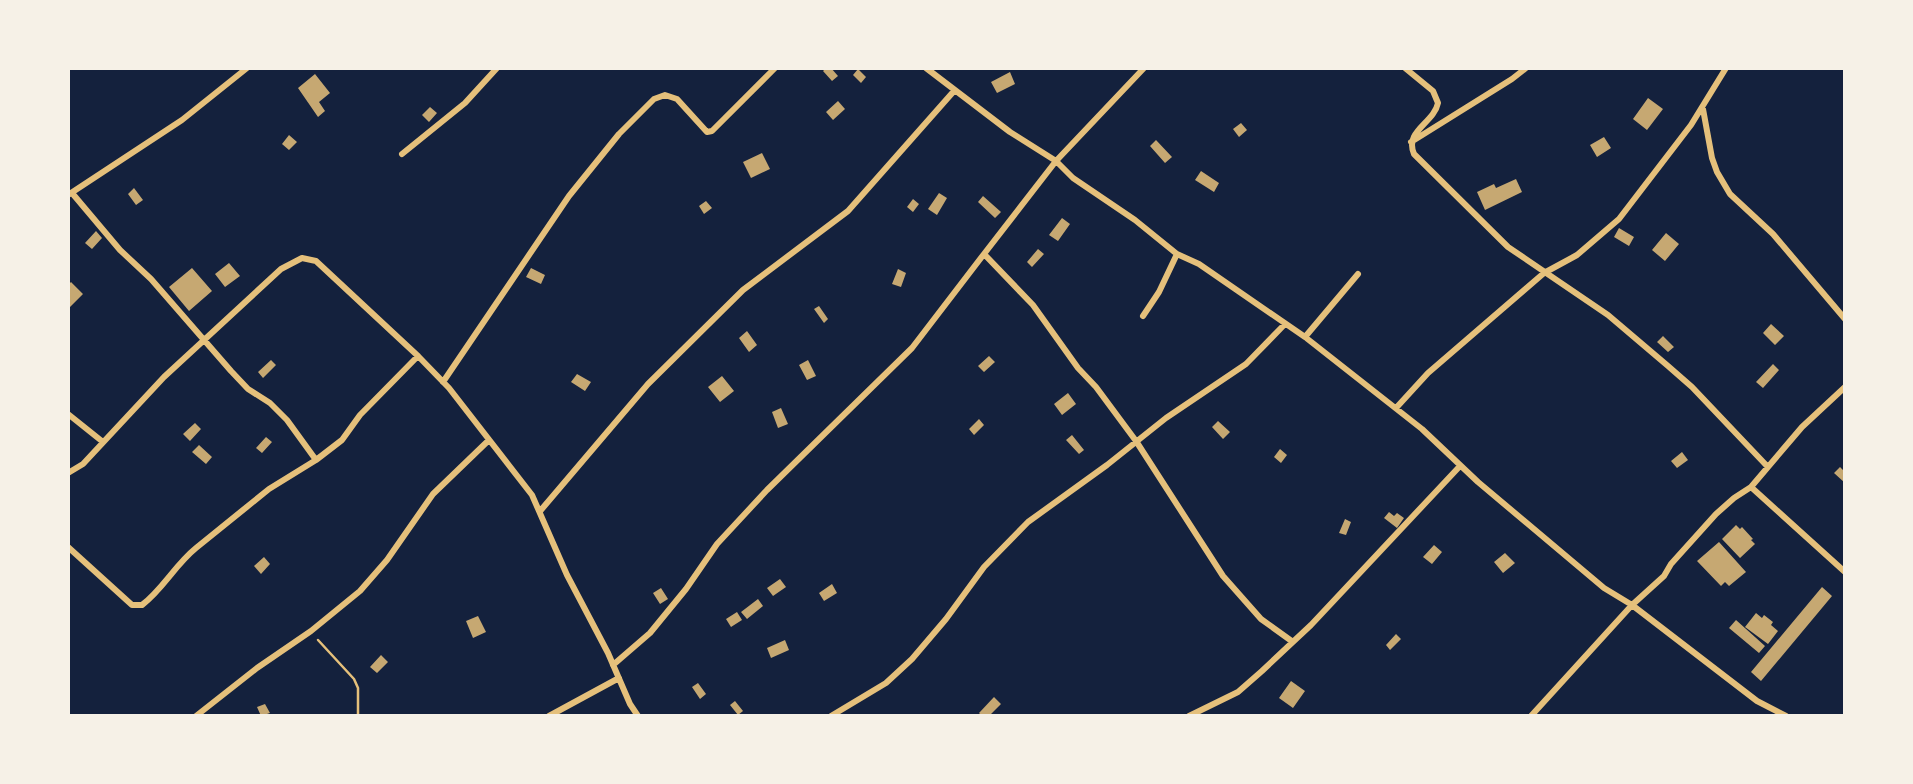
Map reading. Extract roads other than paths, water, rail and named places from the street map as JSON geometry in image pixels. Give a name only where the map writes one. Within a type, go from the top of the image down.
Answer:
[{"type":"street","points":[[247,68],[182,120],[70,194],[248,389],[270,403],[287,420],[316,460]]},
{"type":"street","points":[[402,153],[465,103],[497,68]]},
{"type":"street","points":[[443,382],[557,212],[619,134],[654,99],[665,95],[677,99],[701,128],[707,132],[712,131],[775,68]]},
{"type":"street","points":[[926,68],[1010,132],[1056,161],[1073,178],[1135,220],[1177,254],[1199,264],[1306,337],[1422,429],[1460,466],[1604,588],[1632,605],[1757,701],[1786,716]]},
{"type":"street","points":[[613,664],[650,633],[686,589],[717,544],[767,490],[912,348],[1056,161],[1144,68]]},
{"type":"street","points":[[1405,68],[1433,91],[1438,103],[1434,114],[1419,128],[1411,142],[1414,154],[1508,247],[1608,315],[1668,366],[1767,466]]},
{"type":"street","points":[[1411,142],[1526,68]]},
{"type":"street","points":[[1396,408],[1428,373],[1545,273],[1577,255],[1619,219],[1691,125],[1726,68]]},
{"type":"street","points":[[541,510],[648,384],[743,290],[848,211],[954,91]]},
{"type":"street","points":[[1703,107],[1712,158],[1730,194],[1773,234],[1845,319]]},
{"type":"street","points":[[984,254],[1033,305],[1078,368],[1096,387],[1136,441],[1223,576],[1261,619],[1293,642]]},
{"type":"street","points":[[1143,316],[1159,292],[1177,254]]},
{"type":"street","points":[[68,473],[83,464],[164,377],[281,269],[302,258],[316,261],[443,382],[532,495],[541,510],[567,575],[638,716]]},
{"type":"street","points":[[1306,337],[1358,274]]},
{"type":"street","points":[[831,716],[886,683],[930,638],[984,567],[1021,528],[1200,394],[1246,364],[1285,324]]},
{"type":"street","points":[[68,547],[132,605],[142,606],[186,556],[269,489],[316,460],[342,440],[360,415],[418,356]]},
{"type":"street","points":[[1531,716],[1632,605],[1664,576],[1671,564],[1716,514],[1751,487],[1802,427],[1845,387]]},
{"type":"street","points":[[68,414],[103,442]]},
{"type":"street","points":[[196,716],[257,668],[311,631],[360,591],[377,572],[433,494],[489,440]]},
{"type":"street","points":[[1189,716],[1238,692],[1293,642],[1460,466]]},
{"type":"street","points":[[1751,487],[1845,572]]},
{"type":"street","points":[[549,716],[619,678]]}]
